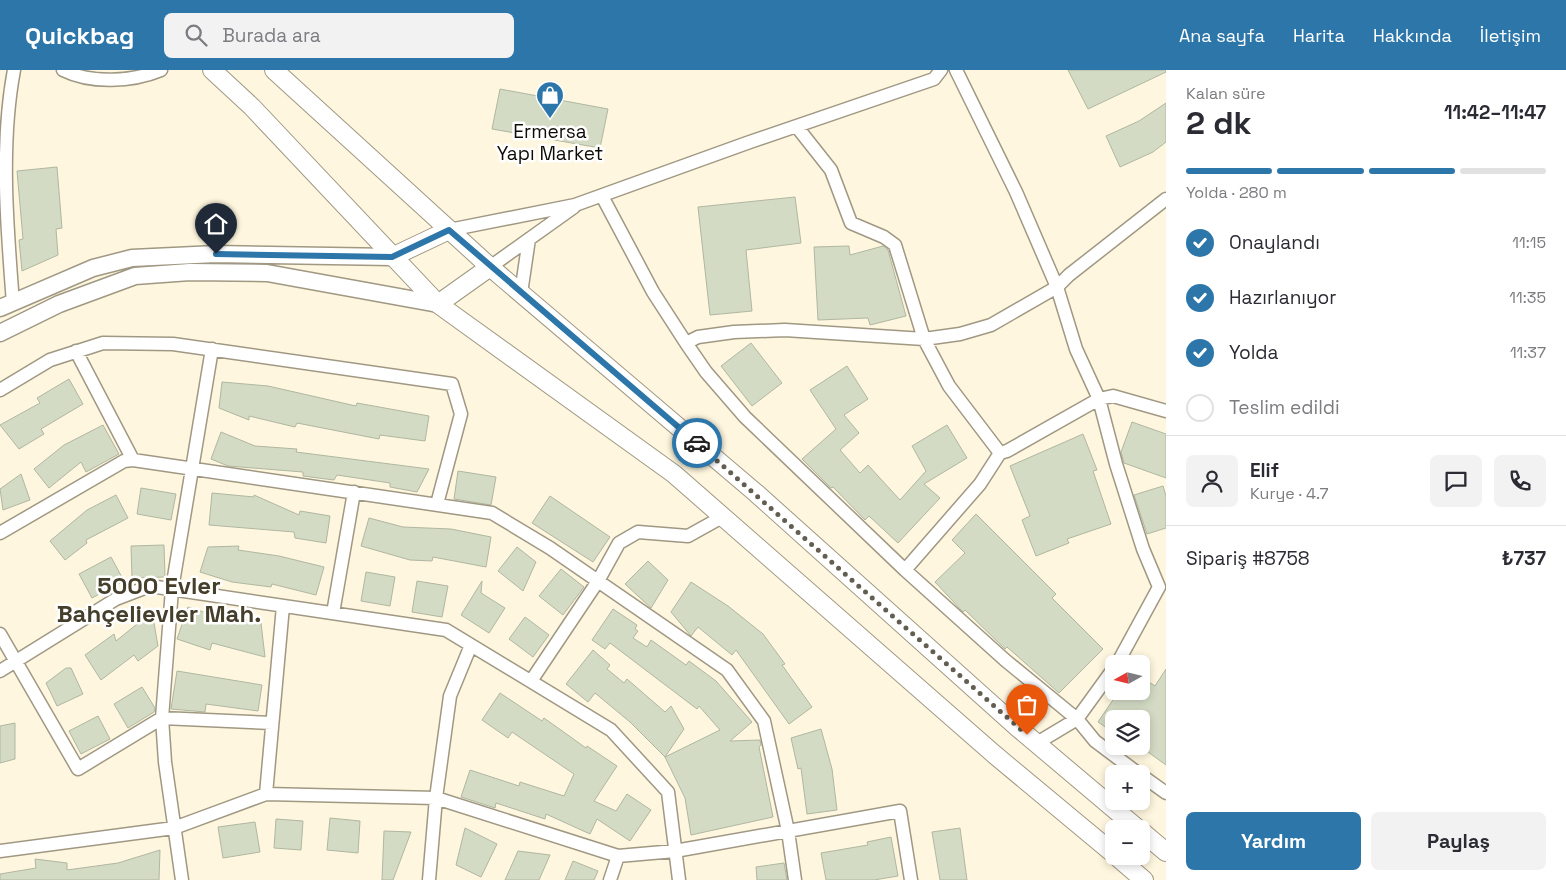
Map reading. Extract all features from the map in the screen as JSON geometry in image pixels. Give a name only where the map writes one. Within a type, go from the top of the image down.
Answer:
[{"type":"main road","points":[[212,70],[252,107],[438,304],[674,474],[995,755],[1105,847]]},
{"type":"main road","points":[[274,70],[490,267],[756,493],[1037,743],[1127,820]]},
{"type":"main road","points":[[392,257],[449,230]]},
{"type":"main road","points":[[438,304],[490,267]]},
{"type":"main road","points":[[1150,839],[1166,852]]},
{"type":"main road","points":[[1127,865],[1144,880]]},
{"type":"street","points":[[14,70],[6,97],[2,182],[6,305],[93,268],[132,258],[216,254],[392,257]]},
{"type":"street","points":[[62,70],[87,79],[150,74],[161,70]]},
{"type":"street","points":[[449,230],[576,205],[747,142],[797,127],[934,79],[941,70]]},
{"type":"street","points":[[956,70],[1016,192],[1057,287],[1076,349],[1099,399],[1116,464],[1142,549],[1162,588],[1122,655]]},
{"type":"street","points":[[797,127],[831,170],[850,223],[884,237],[895,245],[924,339],[949,386],[1000,453]]},
{"type":"street","points":[[602,196],[653,292],[706,372],[745,417],[905,570],[1005,660],[1076,719],[1095,742],[1127,765]]},
{"type":"street","points":[[686,343],[698,337],[734,332],[785,330],[924,339],[960,334],[991,325],[1057,287],[1166,199]]},
{"type":"street","points":[[490,267],[559,220],[576,205]]},
{"type":"street","points":[[521,293],[529,239]]},
{"type":"street","points":[[0,333],[59,304],[136,276],[190,272],[267,273],[438,304]]},
{"type":"street","points":[[0,390],[50,360],[103,342],[173,344],[452,384],[461,414],[437,504]]},
{"type":"street","points":[[182,880],[165,762],[162,718],[172,590],[212,349]]},
{"type":"street","points":[[76,351],[133,460]]},
{"type":"street","points":[[905,570],[980,484],[1000,453],[1008,451],[1099,399],[1114,396],[1166,411]]},
{"type":"street","points":[[0,534],[124,461],[133,460],[192,467],[492,513],[598,581],[727,670],[764,722],[788,831],[795,880]]},
{"type":"street","points":[[333,613],[354,492]]},
{"type":"street","points":[[531,681],[598,581],[619,543],[638,532],[688,536],[724,516]]},
{"type":"street","points":[[0,671],[116,599],[150,586],[446,630],[611,730],[668,792],[679,880]]},
{"type":"street","points":[[266,794],[283,606]]},
{"type":"street","points":[[0,634],[78,769],[162,718],[272,723]]},
{"type":"street","points":[[429,880],[436,798],[450,696],[471,645]]},
{"type":"street","points":[[1037,743],[1076,719],[1105,680]]},
{"type":"street","points":[[1150,781],[1166,793]]},
{"type":"street","points":[[0,851],[174,828],[266,794],[436,798],[618,856],[675,851],[900,811],[911,880]]},
{"type":"street","points":[[610,880],[618,856]]},
{"type":"building","points":[[1068,70],[1166,70],[1166,72],[1088,109]]},
{"type":"building","name":"Ermersa Yapı Market","points":[[500,89],[608,109],[600,148],[492,129]]},
{"type":"building","points":[[1166,103],[1166,142],[1153,152],[1120,167],[1106,136],[1139,121]]},
{"type":"building","points":[[57,167],[62,228],[56,229],[58,255],[22,271],[19,240],[23,239],[17,171]]},
{"type":"building","points":[[795,197],[801,243],[746,250],[752,311],[710,315],[698,207]]},
{"type":"building","points":[[849,246],[850,255],[883,246],[888,250],[906,316],[870,325],[868,318],[818,320],[814,247]]},
{"type":"building","points":[[751,343],[782,383],[752,406],[721,366]]},
{"type":"building","points":[[847,366],[868,399],[844,415],[859,433],[840,450],[860,473],[868,465],[900,500],[926,471],[912,446],[947,425],[967,458],[924,484],[940,498],[898,543],[869,516],[865,520],[802,459],[836,429],[810,390]]},
{"type":"building","points":[[69,379],[83,404],[41,429],[44,434],[19,449],[0,425],[40,403],[37,398]]},
{"type":"building","points":[[222,382],[268,386],[356,406],[357,403],[429,416],[425,441],[380,435],[379,439],[297,423],[295,427],[249,416],[249,420],[219,408]]},
{"type":"building","points":[[1132,422],[1166,434],[1166,478],[1124,463],[1121,452]]},
{"type":"building","points":[[103,425],[119,454],[86,472],[81,462],[49,488],[34,469],[64,445]]},
{"type":"building","points":[[221,432],[255,446],[297,449],[296,452],[429,469],[417,492],[390,487],[390,483],[337,475],[334,480],[303,476],[303,472],[228,466],[211,459]]},
{"type":"building","points":[[1083,434],[1097,470],[1093,471],[1111,524],[1067,539],[1069,543],[1036,556],[1022,520],[1030,516],[1010,466]]},
{"type":"building","points":[[458,471],[496,477],[491,505],[454,499]]},
{"type":"building","points":[[21,474],[30,500],[3,510],[0,489]]},
{"type":"building","points":[[1163,486],[1166,496],[1166,528],[1147,534],[1134,495]]},
{"type":"building","points":[[141,488],[176,494],[171,520],[137,514]]},
{"type":"building","points":[[212,493],[254,497],[254,495],[299,515],[300,511],[330,516],[326,543],[295,538],[294,532],[209,525]]},
{"type":"building","points":[[116,495],[128,518],[86,540],[87,543],[65,560],[50,541],[87,510]]},
{"type":"building","points":[[550,496],[610,537],[593,562],[532,523]]},
{"type":"building","points":[[976,514],[1056,594],[1052,598],[1103,649],[1059,693],[1007,647],[1005,649],[965,610],[963,612],[935,582],[965,553],[952,540]]},
{"type":"building","points":[[369,518],[403,527],[451,529],[491,537],[486,567],[433,557],[432,561],[410,560],[361,546]]},
{"type":"building","points":[[164,545],[165,577],[132,578],[131,546]]},
{"type":"building","points":[[239,546],[238,550],[279,556],[324,567],[316,595],[272,584],[271,587],[232,582],[200,572],[208,547]]},
{"type":"building","points":[[517,547],[536,562],[523,591],[498,571]]},
{"type":"building","points":[[111,557],[124,581],[92,598],[79,574]]},
{"type":"building","points":[[648,561],[668,580],[651,608],[625,584]]},
{"type":"building","points":[[561,569],[584,587],[563,615],[539,596]]},
{"type":"building","points":[[366,572],[395,577],[390,606],[361,601]]},
{"type":"building","points":[[417,581],[448,586],[442,617],[412,612]]},
{"type":"building","points":[[482,581],[481,593],[505,608],[489,633],[461,615]]},
{"type":"building","points":[[691,582],[728,606],[763,634],[785,664],[782,665],[812,707],[789,724],[736,650],[732,655],[698,627],[691,636],[671,612]]},
{"type":"building","points":[[188,607],[232,621],[233,615],[261,623],[265,657],[212,643],[210,650],[177,639]]},
{"type":"building","points":[[613,609],[637,625],[635,629],[638,631],[633,638],[647,647],[651,640],[686,665],[689,661],[716,681],[752,722],[730,741],[760,740],[761,745],[759,747],[773,817],[691,835],[685,798],[665,757],[720,730],[699,706],[697,709],[610,643],[605,649],[592,640]]},
{"type":"building","points":[[152,612],[158,646],[138,661],[134,655],[101,680],[85,655],[114,634],[116,641]]},
{"type":"building","points":[[525,617],[549,635],[533,657],[509,639]]},
{"type":"building","points":[[593,650],[610,665],[607,669],[624,683],[627,679],[665,712],[671,706],[684,729],[665,757],[630,722],[595,693],[588,702],[566,684]]},
{"type":"building","points":[[66,668],[71,668],[83,694],[57,706],[46,683]]},
{"type":"building","points":[[1166,669],[1166,765],[1150,753],[1150,710],[1106,710],[1113,700],[1150,700],[1150,683],[1155,686]]},
{"type":"building","points":[[177,671],[262,685],[258,711],[206,704],[205,712],[171,709]]},
{"type":"building","points":[[142,687],[155,708],[154,712],[128,728],[114,704]]},
{"type":"building","points":[[500,693],[542,721],[544,718],[586,748],[587,746],[617,766],[594,801],[616,811],[627,794],[651,810],[630,841],[597,819],[590,834],[546,814],[545,819],[496,803],[495,808],[461,797],[470,770],[519,786],[520,782],[564,796],[574,774],[512,732],[508,738],[482,720]]},
{"type":"building","points":[[1105,712],[1105,727],[1098,722]]},
{"type":"building","points":[[98,716],[110,739],[81,754],[69,731]]},
{"type":"building","points":[[15,723],[15,759],[0,763],[0,726]]},
{"type":"building","points":[[821,729],[832,769],[837,810],[807,814],[801,768],[798,769],[791,738]]},
{"type":"building","points":[[330,818],[360,821],[358,853],[327,850]]},
{"type":"building","points":[[276,819],[303,821],[301,850],[274,848]]},
{"type":"building","points":[[255,822],[260,852],[223,858],[218,827]]},
{"type":"building","points":[[465,828],[497,844],[481,877],[456,865]]},
{"type":"building","points":[[960,828],[967,880],[940,880],[932,832]]},
{"type":"building","points":[[384,831],[411,832],[393,880],[382,880]]},
{"type":"building","points":[[891,837],[898,876],[874,880],[826,880],[821,853],[868,845],[867,842]]},
{"type":"building","points":[[160,850],[159,880],[0,880],[0,874],[36,868],[35,859],[67,863],[67,870],[118,863]]},
{"type":"building","points":[[518,851],[550,855],[539,880],[505,880]]},
{"type":"building","points":[[573,861],[598,871],[594,880],[565,880]]},
{"type":"building","points":[[784,863],[787,880],[757,880],[756,867]]},
{"type":"way so far","points":[[697,443],[756,493],[1027,735]]},
{"type":"place","name":"Ermersa Yapı Market","points":[[550,119]]},
{"type":"district","name":"5000 Evler Bahçelievler Mah.","points":[[159,599]]},
{"type":"route","points":[[216,254],[346,258],[392,257],[449,230],[697,443]]}]
